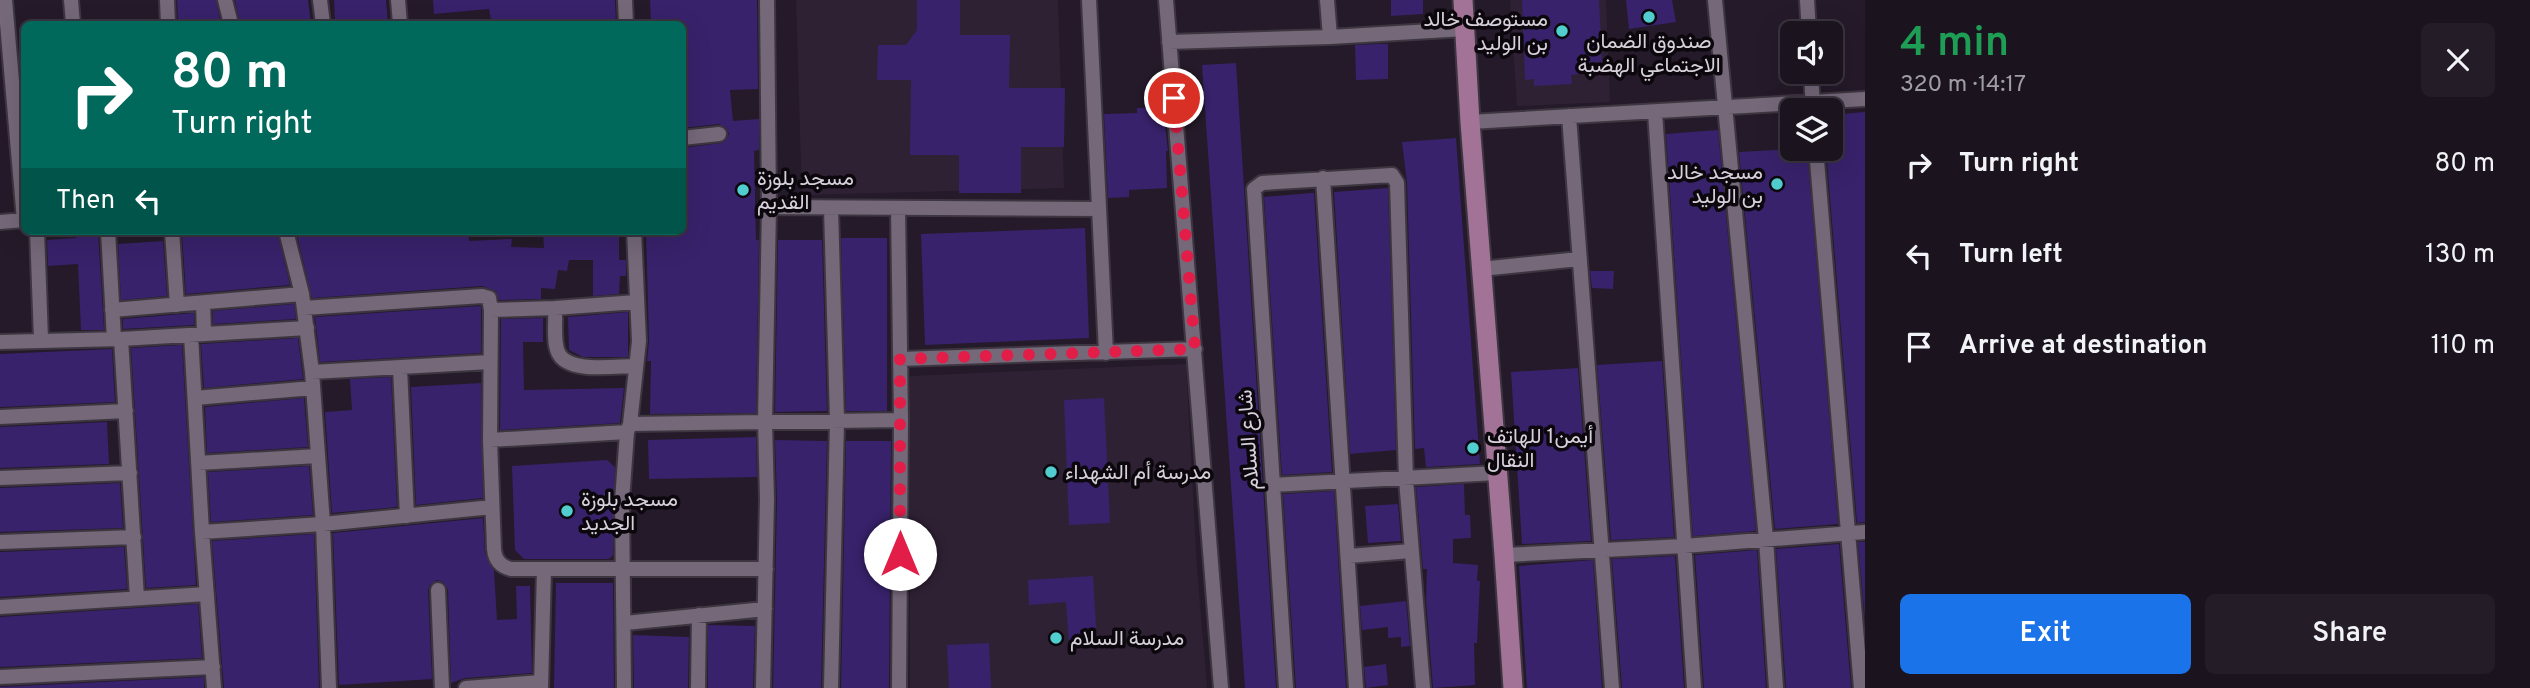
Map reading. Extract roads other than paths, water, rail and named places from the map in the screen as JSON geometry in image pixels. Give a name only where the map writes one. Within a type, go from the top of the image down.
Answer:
[{"type":"main road","points":[[1463,0],[1513,688]]},
{"type":"street","points":[[5,0],[21,140]]},
{"type":"street","points":[[71,0],[73,21]]},
{"type":"street","points":[[167,0],[168,21]]},
{"type":"street","points":[[225,0],[230,21]]},
{"type":"street","points":[[320,0],[323,21]]},
{"type":"street","points":[[398,0],[400,21]]},
{"type":"street","points":[[625,0],[626,21]]},
{"type":"street","points":[[763,688],[769,207],[767,0]]},
{"type":"street","points":[[1089,0],[1106,353]]},
{"type":"street","points":[[1166,0],[1221,688]]},
{"type":"street","points":[[1327,0],[1330,37]]},
{"type":"street","points":[[1714,0],[1766,539],[1776,688]]},
{"type":"street","points":[[1807,0],[1808,21]]},
{"type":"street","points":[[1169,42],[1465,29]]},
{"type":"street","points":[[1843,102],[1865,99]]},
{"type":"street","points":[[1470,122],[1780,107]]},
{"type":"street","points":[[1655,112],[1694,688]]},
{"type":"street","points":[[1569,116],[1612,688]]},
{"type":"street","points":[[686,138],[719,134]]},
{"type":"street","points":[[1817,161],[1861,688]]},
{"type":"street","points":[[1356,688],[1323,178],[1392,175],[1397,183],[1406,479],[1423,688]]},
{"type":"street","name":"شارع السلام","points":[[1286,688],[1254,189],[1262,183],[1323,178]]},
{"type":"street","points":[[769,207],[1099,209]]},
{"type":"street","points":[[831,208],[836,420],[831,688]]},
{"type":"street","points":[[898,208],[901,420],[899,688]]},
{"type":"street","points":[[0,222],[21,220]]},
{"type":"street","points":[[37,235],[41,340]]},
{"type":"street","points":[[108,235],[112,310],[126,411],[137,598]]},
{"type":"street","points":[[172,235],[177,305]]},
{"type":"street","points":[[287,235],[303,301],[312,372],[323,524],[329,688]]},
{"type":"street","points":[[624,688],[622,501],[639,341],[634,235]]},
{"type":"street","points":[[1481,269],[1579,259]]},
{"type":"street","points":[[112,310],[203,303],[482,296],[489,298],[492,507],[495,556],[499,563],[511,569],[765,569]]},
{"type":"street","points":[[491,310],[637,302]]},
{"type":"street","points":[[203,303],[197,335],[195,398],[201,532],[214,688]]},
{"type":"street","points":[[555,308],[557,351],[564,362],[577,367],[635,366]]},
{"type":"street","points":[[0,342],[118,339],[307,328]]},
{"type":"street","points":[[900,359],[1195,349]]},
{"type":"street","points":[[312,372],[490,362]]},
{"type":"street","points":[[400,368],[407,516]]},
{"type":"street","points":[[195,398],[313,388]]},
{"type":"street","points":[[0,417],[126,411]]},
{"type":"street","points":[[490,440],[629,428],[765,421],[901,420]]},
{"type":"street","points":[[198,463],[318,456]]},
{"type":"street","points":[[1272,485],[1497,472]]},
{"type":"street","points":[[0,478],[130,473]]},
{"type":"street","points":[[201,532],[323,524],[492,507]]},
{"type":"street","points":[[1504,555],[1684,546],[1865,532]]},
{"type":"street","points":[[0,542],[134,537]]},
{"type":"street","points":[[1349,556],[1411,551]]},
{"type":"street","points":[[466,688],[541,685],[544,569]]},
{"type":"street","points":[[438,590],[442,688]]},
{"type":"street","points":[[0,607],[207,594]]},
{"type":"street","points":[[625,623],[765,609]]},
{"type":"street","points":[[698,688],[699,615]]},
{"type":"street","points":[[0,677],[213,667]]},
{"type":"place","name":"صندوق الضمان الاجتماعي الهضبة","points":[[1649,17]]},
{"type":"place","name":"مستوصف خالد بن الوليد","points":[[1562,31]]},
{"type":"place","name":"مسجد خالد بن الوليد","points":[[1777,184]]},
{"type":"place","name":"مسجد بلوزة القديم","points":[[743,190]]},
{"type":"place","name":"أيمن1 للهاتف النقال","points":[[1473,448]]},
{"type":"place","name":"مدرسة أم الشهداء","points":[[1051,472]]},
{"type":"place","name":"مسجد بلوزة الجديد","points":[[567,511]]},
{"type":"place","name":"مدرسة السلام","points":[[1056,638]]}]
